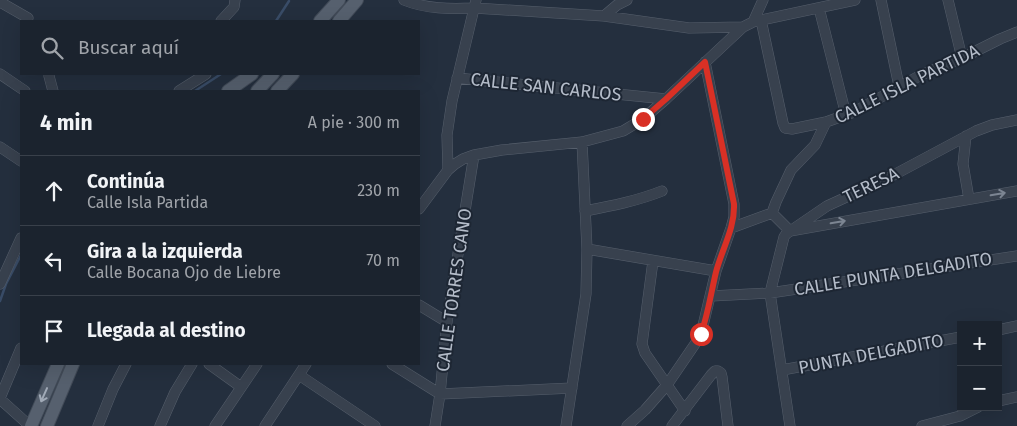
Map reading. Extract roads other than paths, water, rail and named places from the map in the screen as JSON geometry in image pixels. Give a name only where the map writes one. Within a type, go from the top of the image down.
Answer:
[{"type":"main road","points":[[321,20],[339,0]]},
{"type":"main road","points":[[340,20],[358,0]]},
{"type":"main road","points":[[229,90],[251,75]]},
{"type":"main road","points":[[258,90],[272,75]]},
{"type":"main road","points":[[278,90],[292,75]]},
{"type":"main road","points":[[31,426],[58,365]]},
{"type":"main road","points":[[47,426],[73,365]]},
{"type":"street","points":[[222,20],[234,7],[235,0]]},
{"type":"street","points":[[404,0],[438,8],[455,9],[475,4],[604,16],[689,28],[743,27]]},
{"type":"street","points":[[604,16],[617,5],[627,0]]},
{"type":"street","points":[[757,21],[763,0]]},
{"type":"street","points":[[420,208],[448,170],[455,164],[474,155],[502,150],[582,142],[623,131],[643,119],[743,27],[757,21],[855,0]]},
{"type":"street","points":[[881,0],[899,86]]},
{"type":"street","points":[[948,0],[962,58]]},
{"type":"street","points":[[0,2],[28,18]]},
{"type":"street","points":[[448,170],[447,135],[452,101],[475,4]]},
{"type":"street","points":[[819,8],[846,115]]},
{"type":"street","name":"CALLE ISLA PARTIDA","points":[[757,21],[782,123],[785,128],[792,129],[826,122],[854,112],[921,75],[1017,32]]},
{"type":"street","points":[[627,426],[645,410],[667,385],[701,334],[716,271],[734,217],[734,204],[705,62]]},
{"type":"street","points":[[0,74],[24,90]]},
{"type":"street","points":[[181,90],[204,75]]},
{"type":"street","points":[[49,76],[53,90]]},
{"type":"street","name":"CALLE SAN CARLOS","points":[[456,78],[666,99]]},
{"type":"street","name":"TERESA","points":[[790,231],[827,206],[888,178],[966,136],[992,125],[1017,120]]},
{"type":"street","points":[[731,228],[772,213],[791,170],[815,146],[826,122]]},
{"type":"street","points":[[966,136],[964,164],[969,199]]},
{"type":"street","points":[[566,426],[586,294],[587,250],[582,142]]},
{"type":"street","points":[[950,145],[964,164]]},
{"type":"street","points":[[0,146],[20,160]]},
{"type":"street","name":"CALLE TORRES CANO","points":[[435,426],[447,322],[474,155]]},
{"type":"street","points":[[585,212],[623,204],[662,191]]},
{"type":"street","points":[[790,426],[770,293],[784,237],[790,231],[969,199],[1017,194]]},
{"type":"street","points":[[772,213],[790,231]]},
{"type":"street","points":[[0,284],[20,240]]},
{"type":"street","points":[[587,250],[716,271]]},
{"type":"street","name":"CALLE PUNTA DELGADITO","points":[[770,293],[1017,256]]},
{"type":"street","points":[[653,261],[642,344],[645,353],[684,411]]},
{"type":"street","points":[[711,296],[770,293]]},
{"type":"street","points":[[420,306],[447,322]]},
{"type":"street","points":[[1002,329],[1017,326]]},
{"type":"street","name":"PUNTA DELGADITO","points":[[782,370],[957,338]]},
{"type":"street","points":[[20,350],[0,399],[31,426]]},
{"type":"street","points":[[98,426],[113,389],[125,365]]},
{"type":"street","points":[[160,426],[175,392],[191,365]]},
{"type":"street","points":[[210,365],[241,387]]},
{"type":"street","points":[[215,426],[256,365]]},
{"type":"street","points":[[266,426],[305,365]]},
{"type":"street","points":[[394,365],[440,394],[572,388]]},
{"type":"street","points":[[672,426],[711,375],[718,371],[722,377],[728,426]]},
{"type":"street","points":[[298,375],[374,426]]},
{"type":"street","points":[[1002,400],[1017,397]]},
{"type":"street","points":[[922,426],[960,416],[970,411]]},
{"type":"waterway","points":[[277,20],[289,1]]},
{"type":"waterway","points":[[197,90],[219,75]]},
{"type":"waterway","points":[[0,301],[6,284],[20,257]]}]
